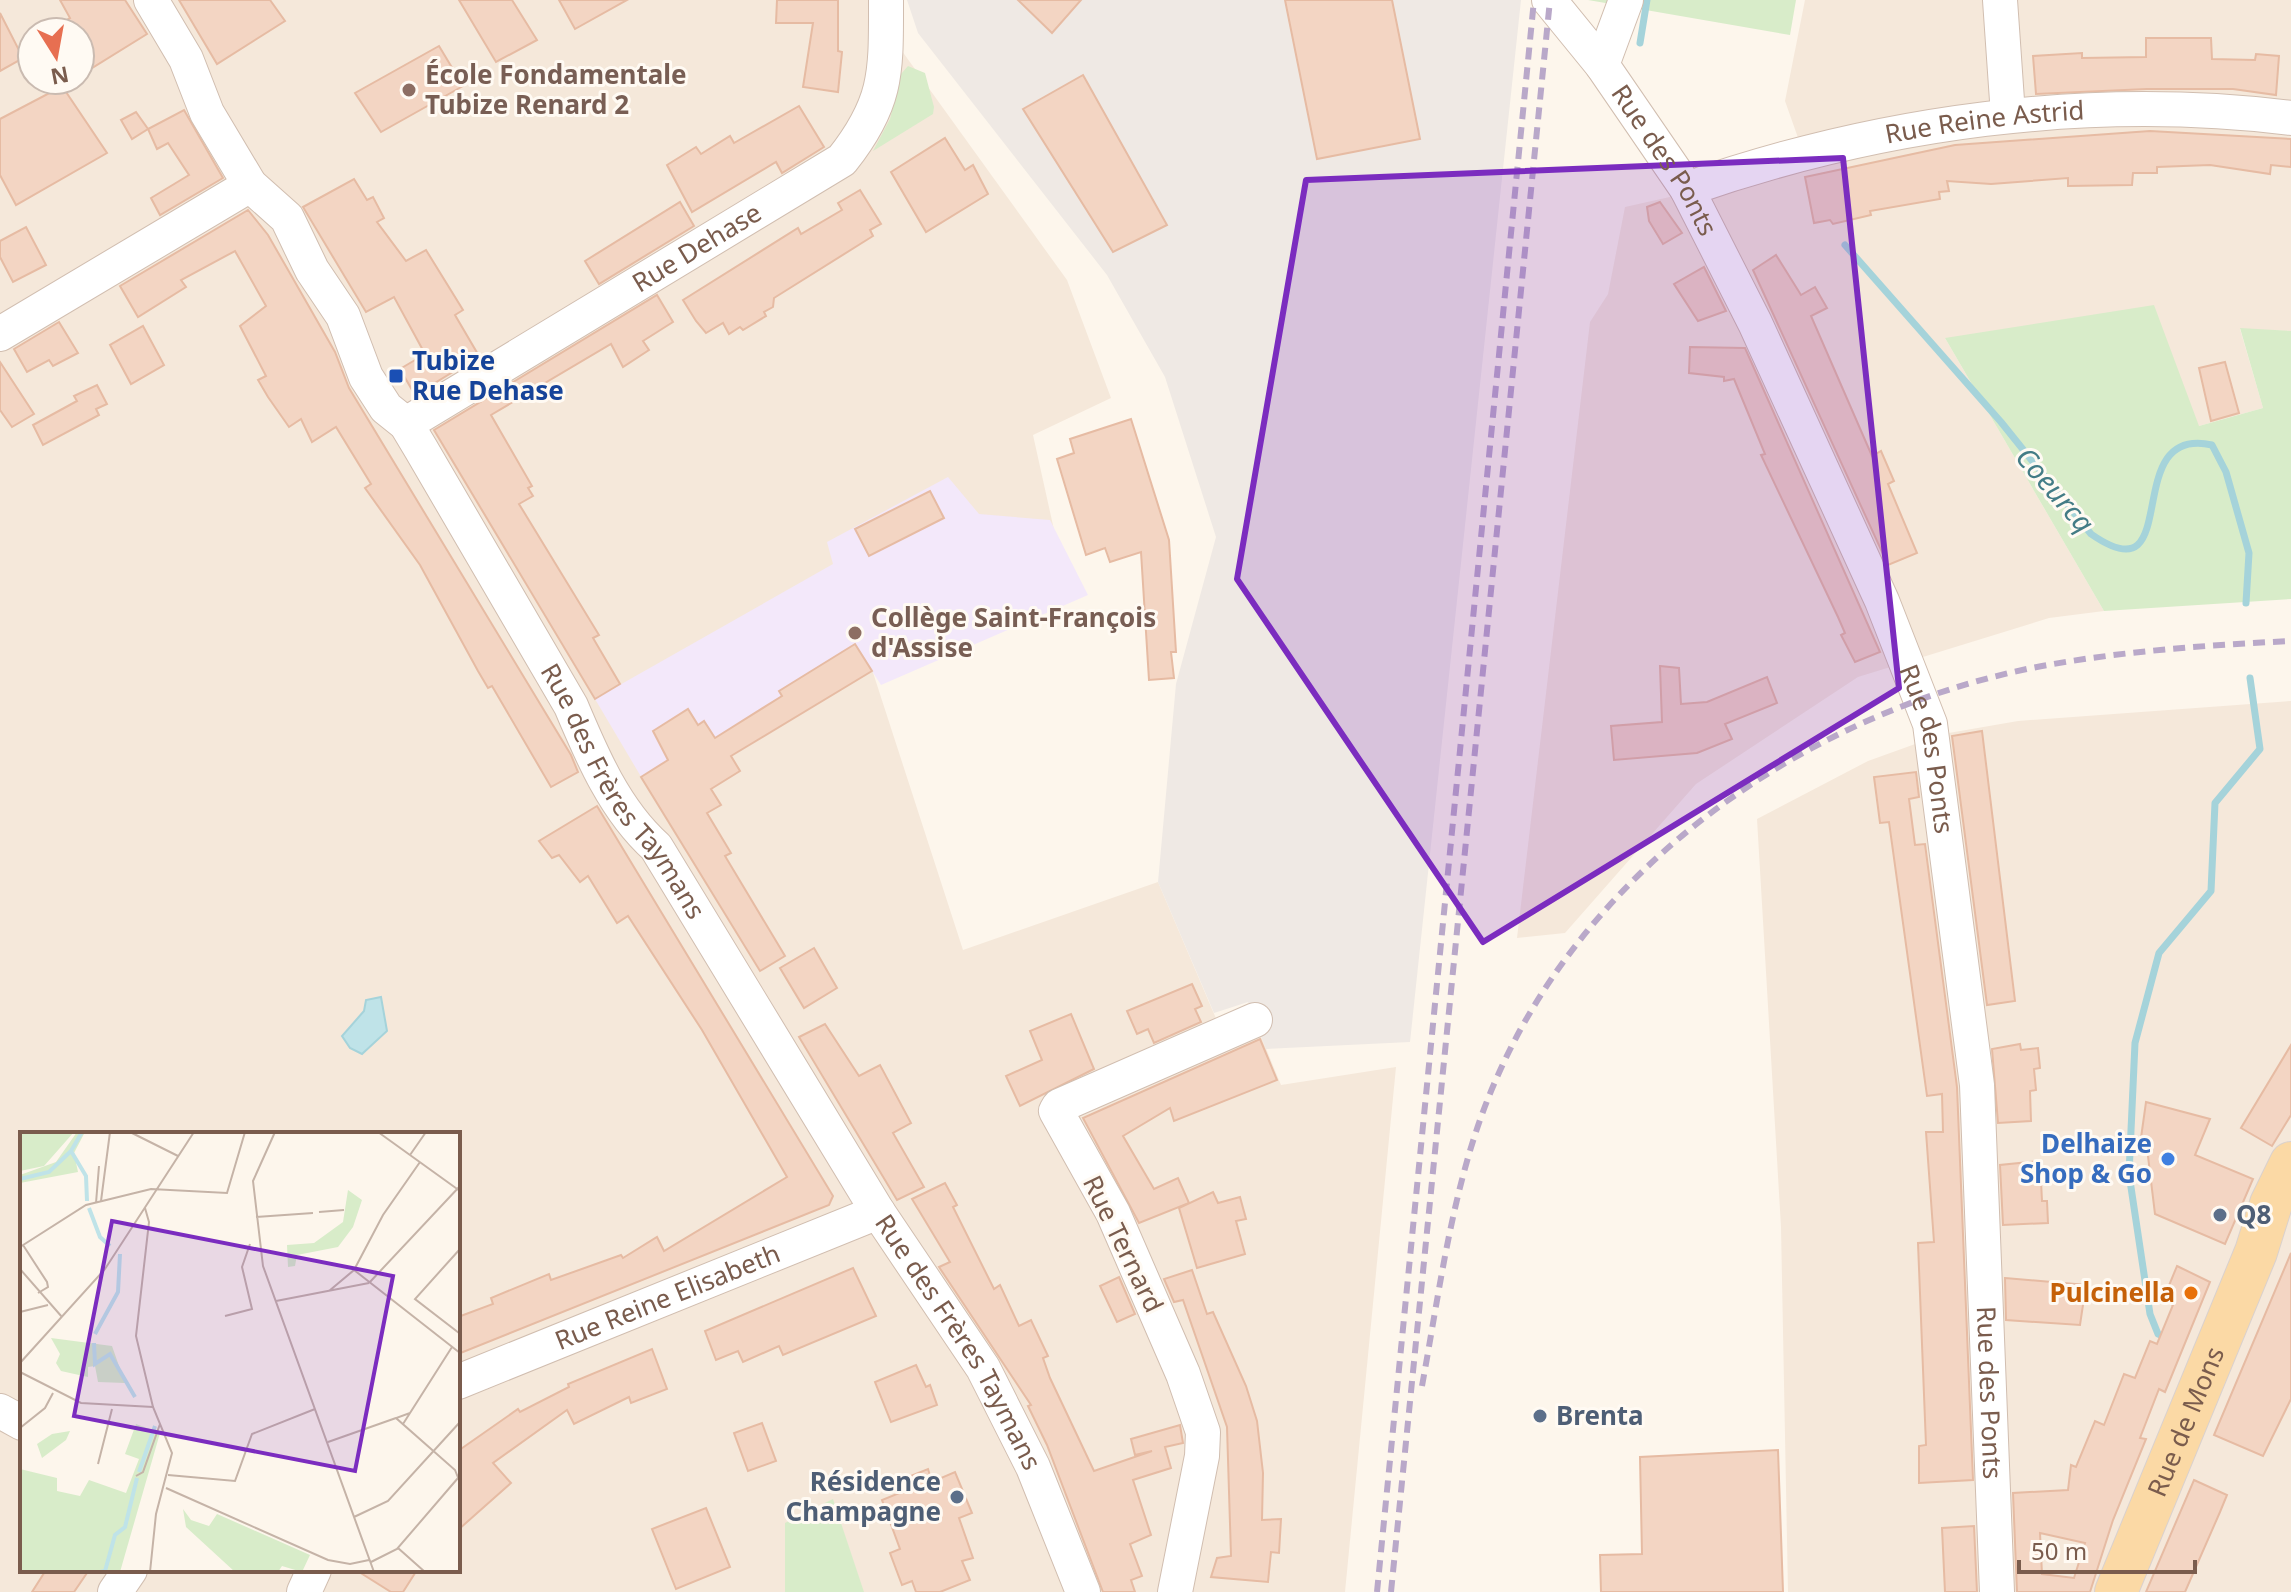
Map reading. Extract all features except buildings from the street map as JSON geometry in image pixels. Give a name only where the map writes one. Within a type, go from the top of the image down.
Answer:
[{"type":"main road","name":"Rue de Mons","points":[[2116,1592],[2256,1252],[2271,1204],[2291,1163]]},
{"type":"main road","name":"Rue de Mons","points":[[2256,1252],[2291,1197]]},
{"type":"street","name":"Rue des Frères Taymans","points":[[151,0],[186,59],[207,113],[250,185],[287,218],[312,270],[343,316],[366,377],[386,408],[406,424],[571,706],[590,750],[625,811],[637,830],[656,847],[878,1212],[983,1368],[1010,1418],[1083,1592]]},
{"type":"street","name":"Rue Dehase","points":[[406,424],[842,160],[867,128],[883,92],[886,0]]},
{"type":"street","name":"Rue des Ponts","points":[[1549,0],[1602,65],[1687,189],[1755,323],[1882,601],[1930,724],[1977,1085],[1997,1592]]},
{"type":"street","points":[[1602,65],[1626,0]]},
{"type":"street","points":[[2000,0],[2008,115]]},
{"type":"street","name":"Rue Reine Astrid","points":[[1687,189],[1800,155],[1942,124],[2008,115],[2164,110],[2291,118]]},
{"type":"street","points":[[0,334],[250,185]]},
{"type":"street","name":"Rue Ternard","points":[[1175,1592],[1202,1456],[1203,1432],[1183,1374],[1113,1213],[1056,1111],[1059,1106],[1118,1079],[1255,1020]]},
{"type":"street","name":"Rue Reine Elisabeth","points":[[465,1383],[878,1212]]},
{"type":"street","points":[[0,1411],[20,1422]]},
{"type":"street","points":[[115,1592],[129,1572]]},
{"type":"highlighted area","points":[[1843,158],[1899,688],[1483,942],[1237,579],[1306,180]]},
{"type":"shaded area","points":[[0,0],[875,0],[876,15],[1067,280],[1111,398],[1033,435],[1068,593],[866,651],[963,950],[1158,882],[1226,1042],[1258,1029],[1281,1085],[1396,1067],[1345,1592],[1098,1592],[1093,1581],[1063,1592],[0,1592]]},
{"type":"shaded area","points":[[907,0],[1521,0],[1410,1042],[1266,1049],[1248,1002],[1214,1013],[1158,882],[1176,684],[1216,537],[1165,377],[1107,275],[918,33]]},
{"type":"shaded area","points":[[1805,0],[2291,0],[2291,331],[2240,329],[2263,408],[2199,426],[1945,338],[2104,611],[2049,618],[1858,677],[1696,784],[1565,933],[1517,938],[1590,322],[1608,294],[1625,207],[1808,166],[1785,101]]},
{"type":"shaded area","name":"Collège Saint-François d'Assise","points":[[948,477],[979,514],[1050,520],[1088,595],[881,685],[872,671],[656,802],[595,699],[833,564],[827,542]]},
{"type":"shaded area","points":[[2291,701],[2291,1592],[1788,1592],[1781,1227],[1757,819],[1868,761],[1943,734],[2018,721]]},
{"type":"green space","points":[[1588,0],[1796,0],[1790,35]]},
{"type":"green space","points":[[908,66],[925,73],[933,114],[873,151],[890,119],[901,74]]},
{"type":"green space","points":[[2154,305],[2199,426],[2263,408],[2240,328],[2291,331],[2291,599],[2104,611],[1945,338]]},
{"type":"green space","points":[[833,1499],[864,1592],[785,1592],[785,1523]]},
{"type":"water","points":[[381,997],[387,1031],[362,1054],[350,1048],[342,1036],[364,1011],[366,1000]]},
{"type":"waterway","name":"Coeurcq","points":[[1640,43],[1647,0]]},
{"type":"waterway","name":"Coeurcq","points":[[1845,245],[2001,422],[2091,534],[2120,549],[2137,545],[2146,530],[2157,482],[2167,459],[2183,446],[2212,445],[2226,472],[2249,553],[2246,603]]},
{"type":"waterway","name":"Coeurcq","points":[[2168,1338],[2158,1334],[2150,1314],[2129,1174],[2135,1043],[2159,953],[2211,891],[2215,803],[2260,749],[2250,678]]},
{"type":"railway","points":[[1377,1592],[1534,0]]},
{"type":"railway","points":[[1391,1592],[1550,0]]},
{"type":"railway","points":[[1422,1386],[1460,1189],[1470,1150],[1498,1075],[1539,997],[1591,926],[1652,862],[1720,806],[1795,758],[1874,718],[1957,687],[2042,666],[2104,656],[2291,641]]},
{"type":"place","name":"École Fondamentale Tubize Renard 2","points":[[409,90]]},
{"type":"place","name":"Tubize Rue Dehase","points":[[396,376]]},
{"type":"place","name":"Collège Saint-François d'Assise","points":[[855,633]]},
{"type":"place","name":"Delhaize Shop & Go","points":[[2168,1159]]},
{"type":"place","name":"Q8","points":[[2220,1215]]},
{"type":"place","name":"Pulcinella","points":[[2191,1293]]},
{"type":"place","name":"Brenta","points":[[1540,1416]]},
{"type":"place","name":"Résidence Champagne","points":[[957,1497]]}]
